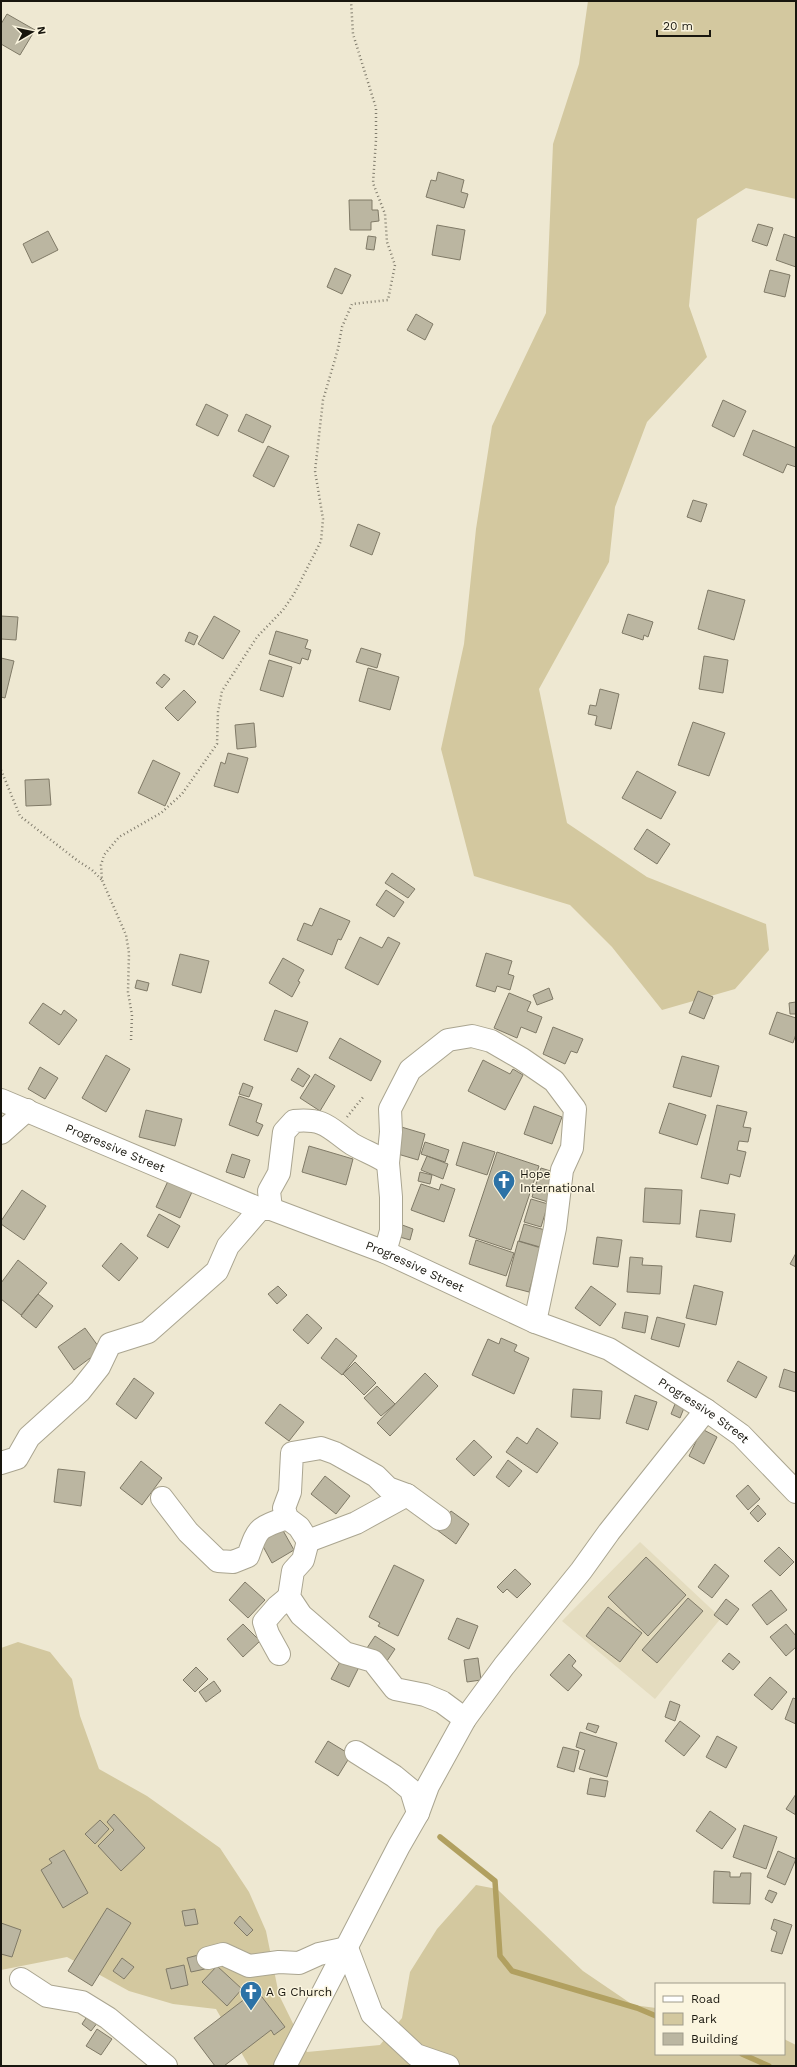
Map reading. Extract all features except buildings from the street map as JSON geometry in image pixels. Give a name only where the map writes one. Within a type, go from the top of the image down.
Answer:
[{"type":"street","points":[[385,1252],[391,1231],[391,1197],[388,1163],[391,1132],[390,1110],[410,1070],[448,1040],[472,1036],[491,1041],[554,1080],[575,1109],[572,1148],[562,1170],[555,1228],[535,1322]]},
{"type":"street","name":"Progressive Street","points":[[1,1100],[266,1209],[385,1252],[535,1322],[609,1349],[706,1410],[741,1435],[796,1492]]},
{"type":"street","points":[[1,1133],[26,1110]]},
{"type":"street","points":[[1,1463],[17,1458],[29,1437],[80,1391],[99,1367],[110,1344],[148,1332],[217,1271],[228,1246],[266,1209],[269,1191],[279,1173],[284,1132],[294,1121],[309,1120],[324,1123],[353,1144],[376,1154],[388,1163]]},
{"type":"street","points":[[285,2066],[399,1846],[418,1813],[428,1786],[465,1719],[504,1666],[581,1571],[609,1532],[706,1410]]},
{"type":"street","points":[[440,1519],[407,1495],[388,1488],[376,1476],[335,1454],[321,1448],[292,1453],[290,1492],[284,1508],[286,1518],[300,1527],[308,1541],[303,1560],[292,1571],[290,1597],[301,1615],[320,1634],[345,1653],[373,1661],[394,1688],[425,1695],[442,1702],[465,1719]]},
{"type":"street","points":[[308,1541],[356,1523],[407,1495]]},
{"type":"street","points":[[162,1498],[188,1532],[218,1561],[233,1562],[248,1556],[256,1534],[268,1524],[286,1518]]},
{"type":"street","points":[[279,1654],[268,1634],[264,1622],[277,1607],[290,1597]]},
{"type":"street","points":[[356,1752],[394,1776],[411,1790],[418,1813]]},
{"type":"street","points":[[208,1958],[223,1954],[249,1966],[279,1962],[299,1963],[319,1954],[347,1948]]},
{"type":"street","points":[[347,1948],[372,2014],[416,2054],[448,2066]]},
{"type":"street","points":[[21,1979],[47,1996],[82,2002],[108,2018],[166,2066]]},
{"type":"path","points":[[131,1040],[132,1015],[128,992],[129,953],[126,935],[102,880],[101,865],[104,855],[119,837],[161,813],[182,794],[217,744],[218,712],[222,691],[256,637],[283,610],[294,594],[321,541],[323,519],[315,471],[316,452],[323,400],[338,349],[342,327],[352,304],[388,300],[395,265],[387,242],[384,214],[372,183],[377,123],[376,108],[353,34],[351,1]]},
{"type":"path","points":[[1,770],[20,816],[78,861],[92,870],[102,880]]},
{"type":"path","points":[[339,1133],[345,1120],[364,1096]]},
{"type":"shaded area","points":[[640,1542],[721,1618],[655,1699],[562,1621]]},
{"type":"green space","points":[[588,1],[796,1],[796,199],[746,188],[697,219],[689,306],[707,357],[647,422],[615,507],[609,562],[539,689],[567,823],[647,877],[766,924],[769,950],[735,989],[662,1010],[612,947],[570,905],[474,876],[441,749],[464,644],[476,529],[492,426],[546,313],[553,144],[579,64]]},
{"type":"green space","points":[[18,1642],[50,1652],[72,1679],[80,1716],[99,1769],[147,1796],[220,1848],[249,1892],[266,1931],[279,1995],[307,2052],[380,2045],[402,2018],[410,1972],[437,1929],[476,1885],[497,1889],[583,1971],[633,2005],[655,2008],[655,2055],[785,2055],[785,2040],[796,2045],[796,2066],[249,2066],[216,2009],[173,2004],[129,1991],[67,1957],[1,1970],[1,1648]]},
{"type":"waterway","points":[[440,1837],[495,1881],[500,1956],[512,1971],[637,2008],[655,2016]]},
{"type":"waterway","points":[[744,2055],[769,2066]]},
{"type":"place","name":"Hope International","points":[[504,1200]]},
{"type":"place","name":"A G Church","points":[[251,2012]]}]
